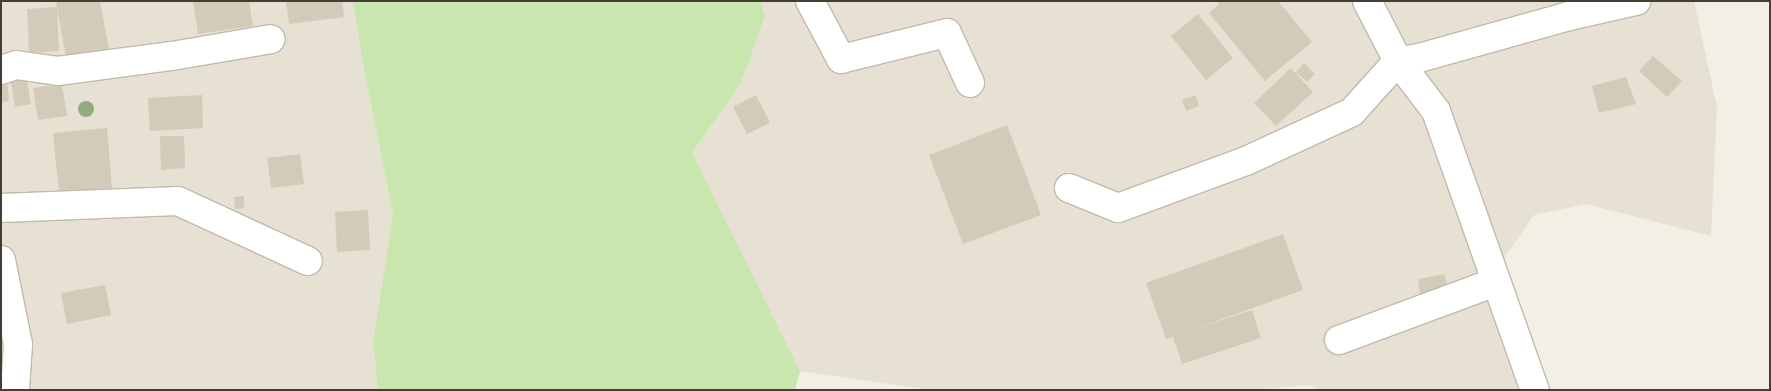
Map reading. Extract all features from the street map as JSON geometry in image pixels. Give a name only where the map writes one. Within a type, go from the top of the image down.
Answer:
[{"type":"street","points":[[810,1],[840,59],[947,33],[970,83]]},
{"type":"street","points":[[1367,1],[1398,60],[1436,111],[1535,390]]},
{"type":"street","points":[[1069,188],[1118,208],[1246,161],[1352,112],[1398,60],[1419,58],[1569,16],[1636,1]]},
{"type":"street","points":[[1,70],[16,64],[58,71],[172,56],[272,39]]},
{"type":"street","points":[[1,208],[178,201],[308,261]]},
{"type":"street","points":[[1,260],[18,344],[15,390]]},
{"type":"street","points":[[1339,340],[1496,282]]},
{"type":"shaded area","points":[[1,1],[353,1],[363,65],[393,215],[373,341],[378,390],[1,390]]},
{"type":"shaded area","points":[[760,1],[1694,1],[1717,107],[1711,236],[1586,204],[1534,215],[1494,273],[1535,390],[1320,390],[1309,385],[1254,390],[932,390],[800,371],[692,153],[741,83],[765,16]]},
{"type":"green space","points":[[353,1],[760,1],[765,16],[741,83],[692,153],[800,371],[795,390],[378,390],[373,341],[393,215],[363,65]]},
{"type":"building","points":[[56,1],[100,1],[109,49],[66,57]]},
{"type":"building","points":[[193,1],[249,1],[253,26],[198,34]]},
{"type":"building","points":[[286,1],[342,1],[344,17],[289,24]]},
{"type":"building","points":[[1217,1],[1278,1],[1312,42],[1265,81],[1209,13],[1219,4]]},
{"type":"building","points":[[57,7],[59,51],[29,53],[27,9]]},
{"type":"building","points":[[1198,14],[1233,58],[1206,80],[1171,36]]},
{"type":"building","points":[[1653,56],[1682,81],[1667,97],[1639,71]]},
{"type":"building","points":[[1304,63],[1315,74],[1307,82],[1296,72]]},
{"type":"building","points":[[1291,68],[1313,92],[1276,126],[1254,103]]},
{"type":"building","points":[[26,74],[31,104],[15,107],[10,77]]},
{"type":"building","points":[[1626,77],[1636,104],[1599,113],[1592,86]]},
{"type":"building","points":[[7,78],[9,101],[1,102],[1,79]]},
{"type":"building","points":[[62,84],[67,116],[38,120],[33,88]]},
{"type":"building","points":[[202,95],[203,128],[150,131],[148,98]]},
{"type":"building","points":[[756,95],[770,123],[747,134],[733,107]]},
{"type":"building","points":[[1195,95],[1199,106],[1186,111],[1182,100]]},
{"type":"building","points":[[1007,125],[1041,215],[963,244],[929,155]]},
{"type":"building","points":[[107,128],[112,188],[59,193],[53,133]]},
{"type":"building","points":[[160,136],[184,136],[185,168],[161,170]]},
{"type":"building","points":[[300,154],[304,184],[271,188],[267,158]]},
{"type":"building","points":[[244,196],[244,208],[235,209],[234,197]]},
{"type":"building","points":[[368,210],[370,250],[337,252],[335,212]]},
{"type":"building","points":[[1283,234],[1303,290],[1189,331],[1252,310],[1261,338],[1182,364],[1173,337],[1166,339],[1146,283]]},
{"type":"building","points":[[1445,274],[1447,289],[1420,294],[1418,279]]},
{"type":"building","points":[[105,285],[111,315],[67,324],[61,293]]}]
